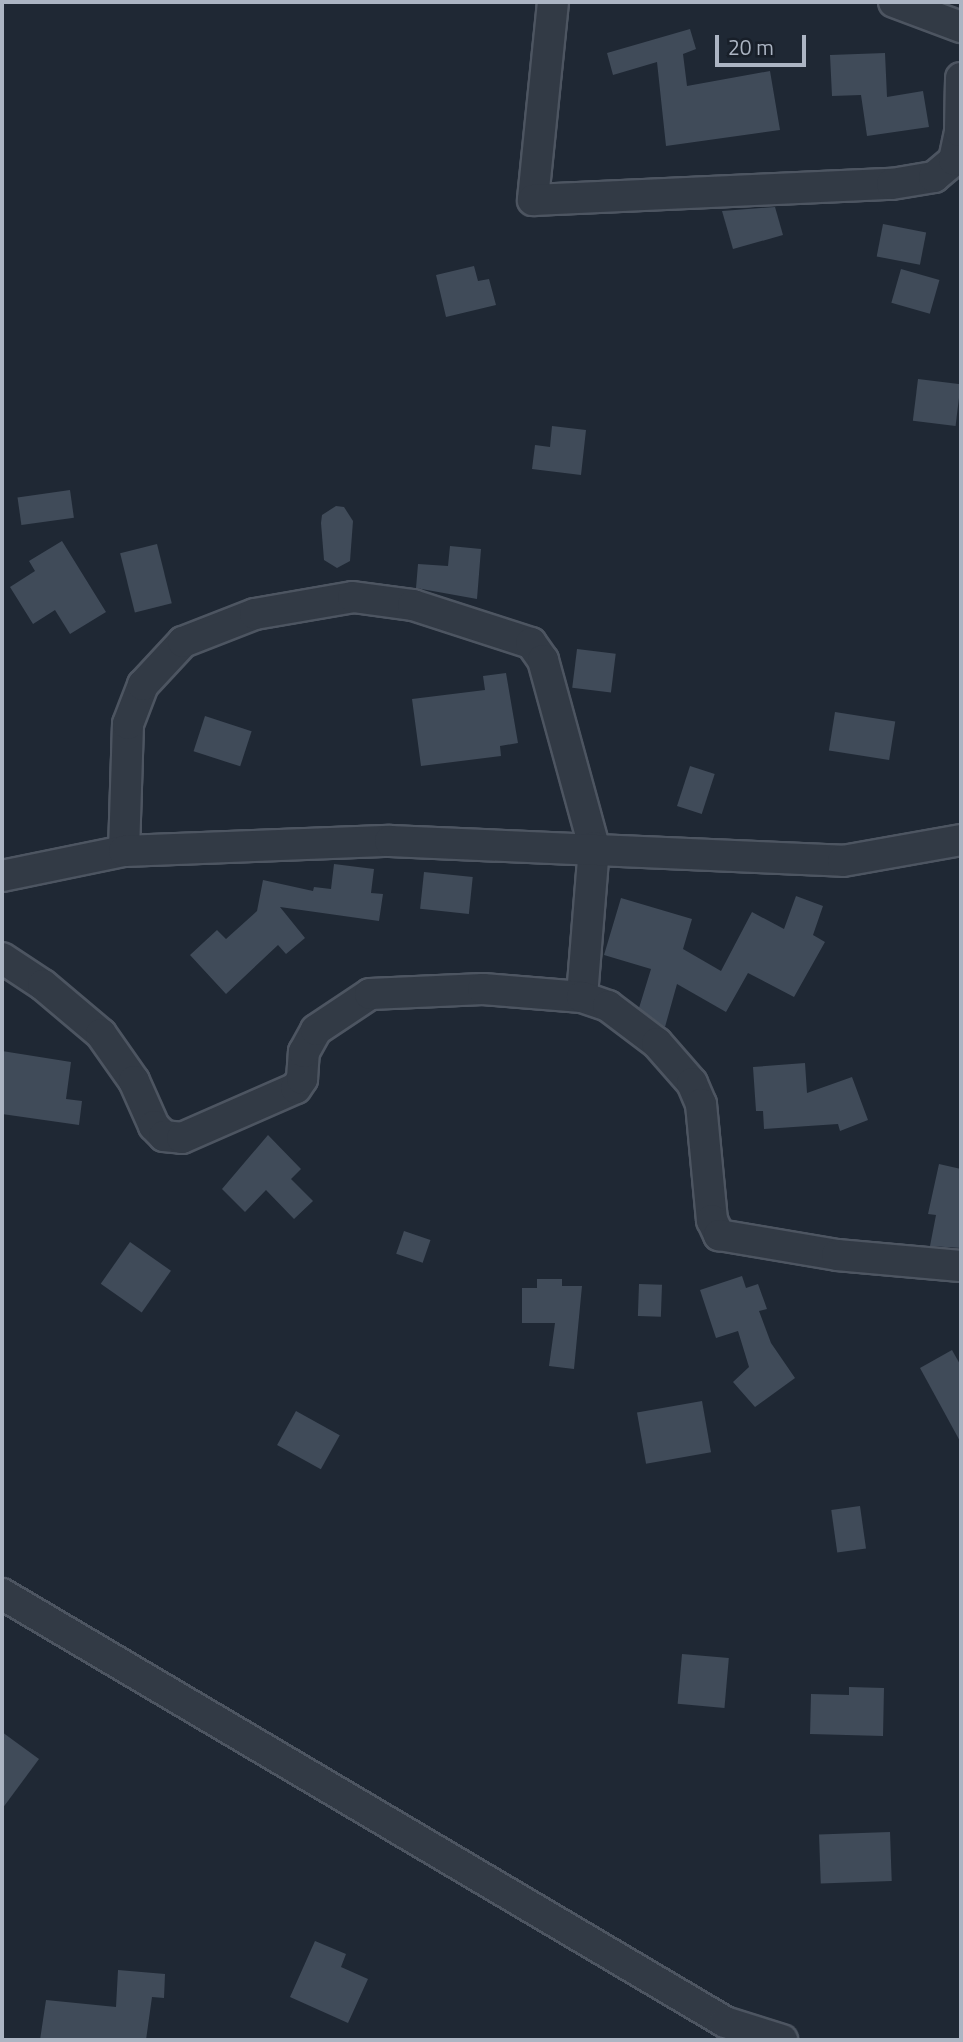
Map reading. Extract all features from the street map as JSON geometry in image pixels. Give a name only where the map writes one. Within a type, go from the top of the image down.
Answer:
[{"type":"street","points":[[554,2],[533,200],[892,184],[934,177],[954,160],[960,131],[961,78]]},
{"type":"street","points":[[894,2],[961,27]]},
{"type":"street","points":[[124,851],[128,724],[151,676],[183,642],[255,614],[353,597],[413,605],[531,643],[543,660],[594,847],[582,997]]},
{"type":"street","points":[[2,876],[124,851],[390,841],[594,847],[843,861],[958,848]]},
{"type":"street","points":[[2,958],[43,985],[101,1034],[134,1081],[154,1126],[164,1136],[182,1138],[296,1088],[302,1079],[304,1052],[316,1030],[370,994],[483,989],[582,997],[608,1006],[657,1043],[692,1083],[701,1104],[712,1220],[719,1234],[733,1241],[837,1255],[961,1266]]},
{"type":"street","points":[[2,1594],[725,2022],[782,2040]]},
{"type":"building","points":[[690,29],[696,49],[683,54],[687,86],[770,71],[780,130],[666,146],[657,62],[613,75],[607,53]]},
{"type":"building","points":[[885,53],[887,97],[923,91],[929,127],[867,136],[861,95],[832,96],[830,55]]},
{"type":"building","points":[[775,207],[783,235],[733,249],[722,211]]},
{"type":"building","points":[[883,224],[926,232],[920,265],[877,256]]},
{"type":"building","points":[[474,266],[478,281],[489,279],[496,305],[446,317],[436,275]]},
{"type":"building","points":[[901,269],[939,280],[930,314],[891,303]]},
{"type":"building","points":[[918,379],[961,384],[956,426],[913,421]]},
{"type":"building","points":[[552,426],[586,430],[581,475],[532,469],[535,445],[550,447]]},
{"type":"building","points":[[70,490],[74,518],[21,525],[18,497]]},
{"type":"building","points":[[336,506],[344,507],[353,521],[350,561],[337,568],[324,560],[321,523],[322,515]]},
{"type":"building","points":[[62,541],[106,612],[70,634],[55,610],[33,624],[10,587],[35,571],[29,561]]},
{"type":"building","points":[[157,544],[172,603],[135,612],[120,553]]},
{"type":"building","points":[[450,546],[481,549],[477,599],[416,588],[418,564],[448,566]]},
{"type":"building","points":[[577,649],[616,654],[611,692],[572,688]]},
{"type":"building","points":[[506,673],[518,743],[500,746],[501,756],[421,766],[412,699],[485,690],[483,676]]},
{"type":"building","points":[[835,712],[895,722],[889,760],[829,751]]},
{"type":"building","points":[[205,716],[252,731],[240,766],[194,751]]},
{"type":"building","points":[[690,766],[715,774],[702,814],[677,806]]},
{"type":"building","points":[[334,864],[374,869],[371,893],[383,894],[379,921],[280,907],[305,938],[286,954],[278,945],[226,994],[190,955],[217,930],[226,939],[257,911],[263,880],[313,891],[314,887],[331,889]]},
{"type":"building","points":[[424,872],[473,877],[469,914],[420,909]]},
{"type":"building","points":[[796,896],[823,906],[813,935],[825,942],[794,997],[748,973],[726,1012],[677,984],[665,1027],[639,1008],[651,969],[604,955],[621,898],[692,919],[683,949],[721,971],[752,912],[784,929]]},
{"type":"building","points":[[2,1051],[71,1062],[66,1099],[82,1101],[79,1125],[2,1114]]},
{"type":"building","points":[[805,1063],[807,1093],[852,1077],[868,1120],[840,1131],[838,1124],[764,1129],[763,1111],[756,1111],[753,1067]]},
{"type":"building","points":[[268,1135],[301,1169],[291,1179],[313,1201],[294,1219],[266,1190],[245,1212],[222,1189]]},
{"type":"building","points":[[939,1164],[961,1169],[961,1248],[930,1246],[936,1215],[928,1214]]},
{"type":"building","points":[[404,1231],[430,1240],[423,1263],[396,1254]]},
{"type":"building","points":[[130,1242],[171,1271],[142,1312],[101,1284]]},
{"type":"building","points":[[742,1276],[746,1288],[758,1284],[767,1309],[759,1311],[771,1343],[795,1378],[755,1407],[733,1382],[749,1367],[738,1331],[716,1338],[700,1290]]},
{"type":"building","points":[[537,1279],[562,1279],[562,1286],[582,1286],[574,1369],[549,1366],[555,1323],[522,1323],[522,1288],[537,1288]]},
{"type":"building","points":[[639,1284],[662,1285],[661,1317],[638,1316]]},
{"type":"building","points":[[952,1350],[961,1366],[961,1443],[920,1368]]},
{"type":"building","points":[[702,1401],[711,1452],[646,1464],[637,1412]]},
{"type":"building","points":[[296,1411],[340,1435],[321,1469],[277,1445]]},
{"type":"building","points":[[860,1506],[866,1549],[837,1553],[831,1510]]},
{"type":"building","points":[[682,1654],[729,1658],[724,1708],[678,1704]]},
{"type":"building","points":[[849,1687],[884,1688],[883,1736],[810,1734],[811,1694],[849,1695]]},
{"type":"building","points":[[2,1732],[39,1759],[2,1809]]},
{"type":"building","points":[[890,1832],[892,1881],[821,1883],[819,1834]]},
{"type":"building","points":[[315,1941],[346,1954],[341,1967],[368,1979],[348,2023],[290,1997]]},
{"type":"building","points":[[118,1970],[165,1974],[164,1998],[152,1997],[146,2040],[40,2040],[46,2000],[116,2007]]}]
